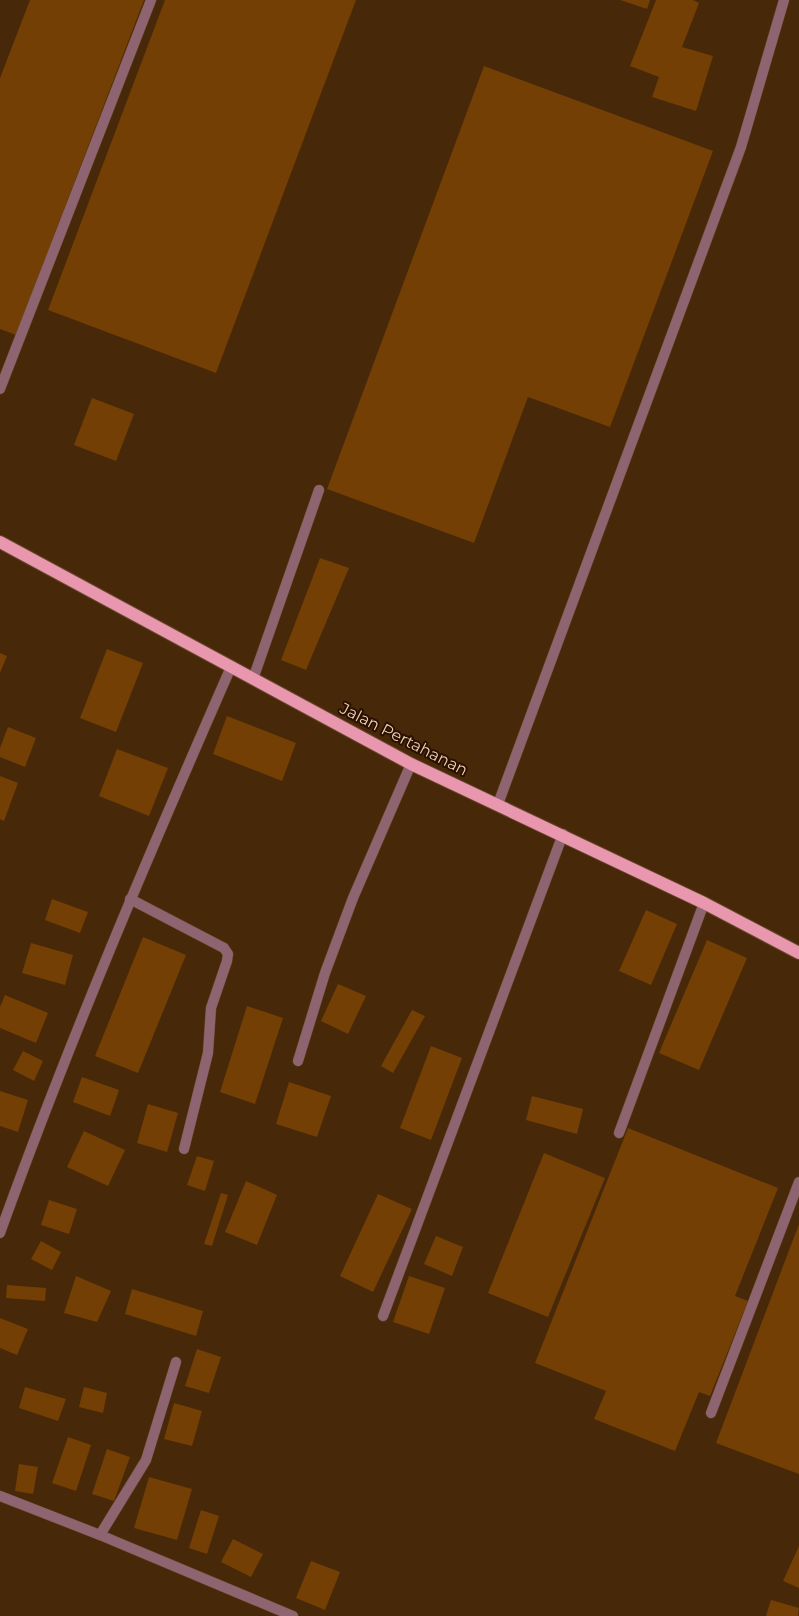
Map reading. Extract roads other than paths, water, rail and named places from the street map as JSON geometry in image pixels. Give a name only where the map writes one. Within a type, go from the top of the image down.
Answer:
[{"type":"main road","name":"Jalan Pertahanan","points":[[0,543],[411,764],[563,834],[704,903],[799,953]]},
{"type":"street","points":[[0,389],[151,0]]},
{"type":"street","points":[[498,804],[741,147],[784,0]]},
{"type":"street","points":[[252,679],[319,490]]},
{"type":"street","points":[[0,1233],[47,1102],[130,899],[231,667]]},
{"type":"street","points":[[298,1061],[325,973],[353,898],[411,764]]},
{"type":"street","points":[[383,1316],[563,834]]},
{"type":"street","points":[[130,899],[224,948],[228,954],[211,1008],[208,1053],[184,1149]]},
{"type":"street","points":[[619,1133],[704,903]]},
{"type":"street","points":[[712,1413],[799,1182]]},
{"type":"street","points":[[100,1535],[146,1460],[176,1362]]},
{"type":"street","points":[[0,1496],[100,1535],[294,1616]]}]
